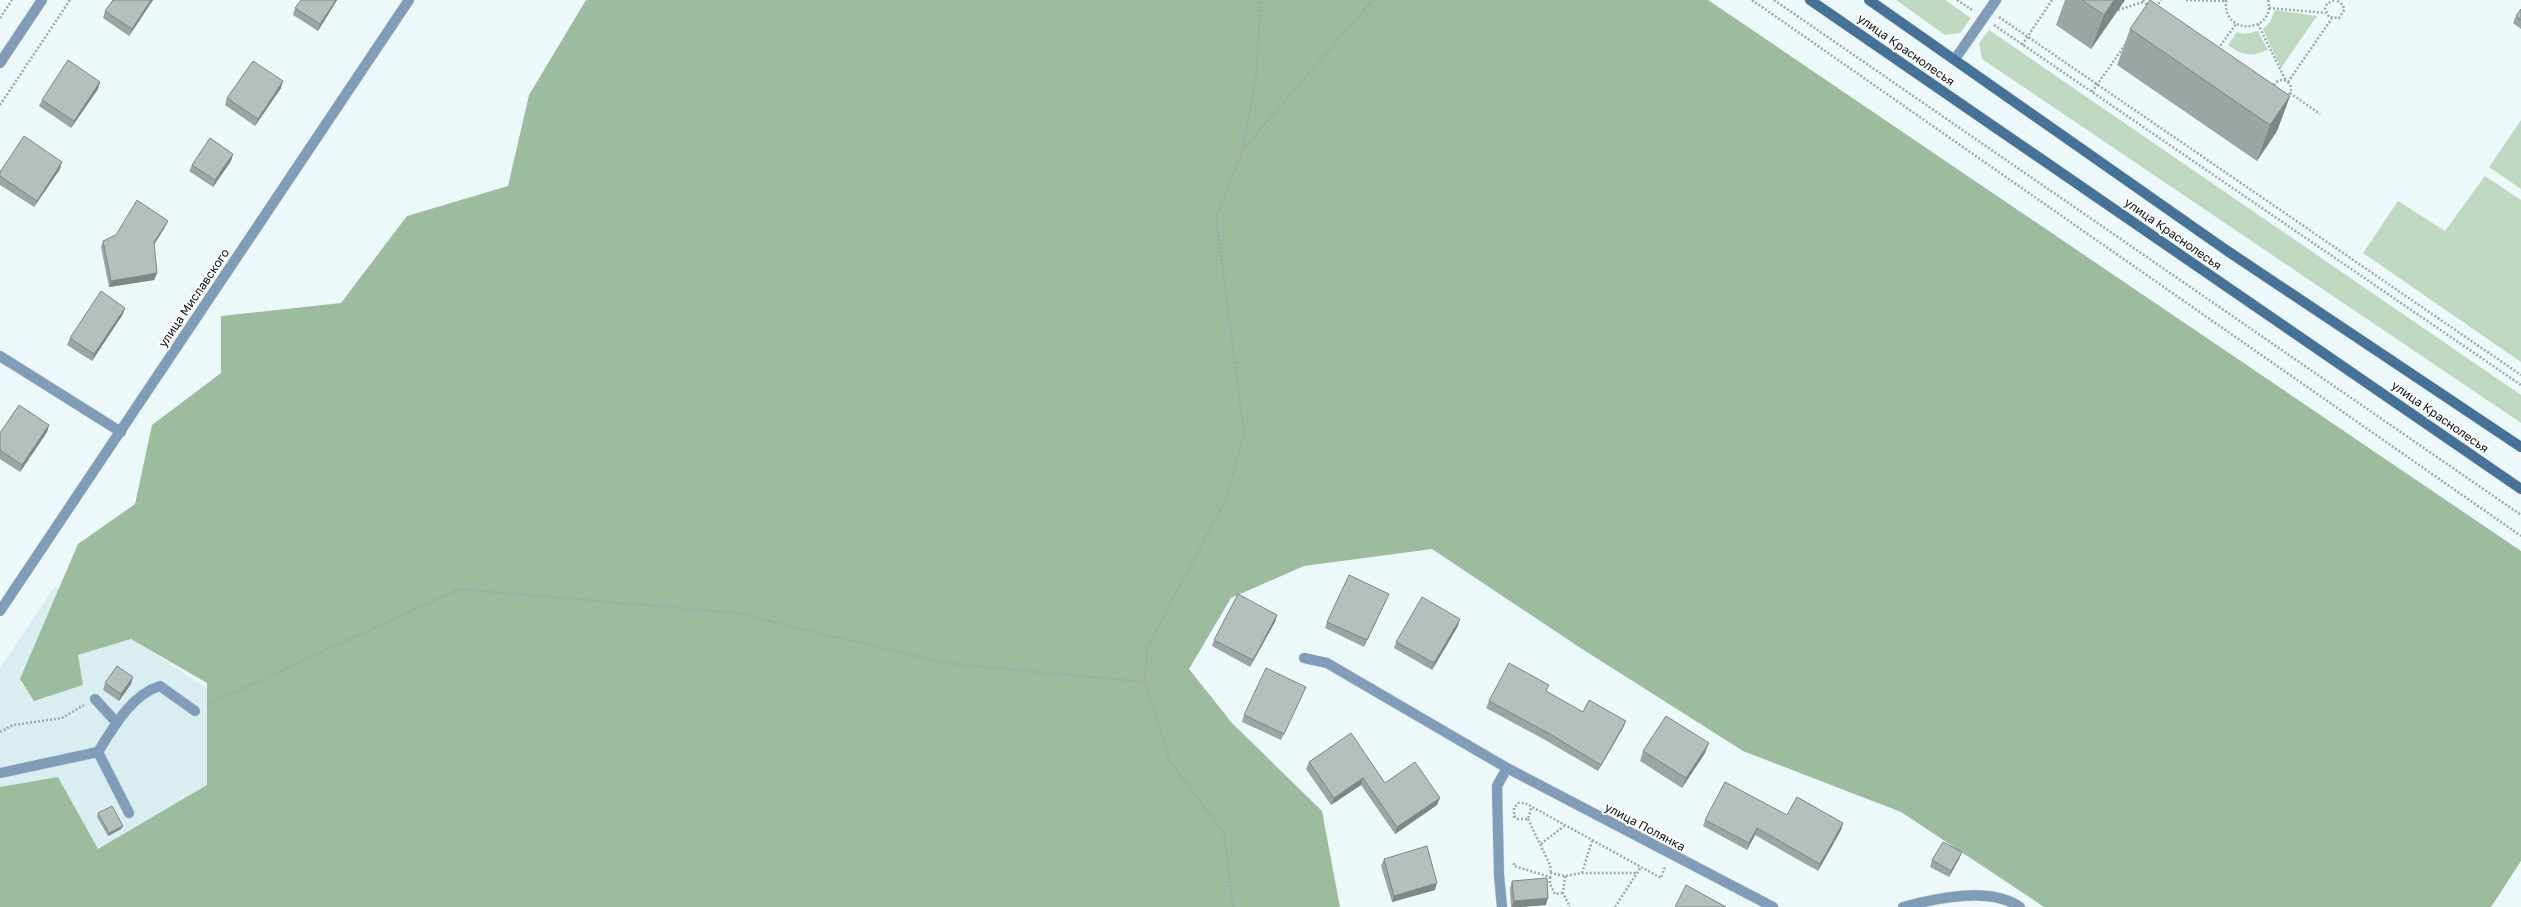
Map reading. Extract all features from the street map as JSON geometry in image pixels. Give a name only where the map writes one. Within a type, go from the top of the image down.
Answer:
[{"type":"street","points":[[0,63],[42,0]]},
{"type":"street","name":"улица Миславского","points":[[0,611],[409,0]]},
{"type":"street","name":"улица Краснолесья","points":[[1810,0],[2521,489]]},
{"type":"street","name":"улица Краснолесья","points":[[1868,0],[1955,59],[2226,250],[2521,448]]},
{"type":"street","points":[[1955,59],[1996,0]]},
{"type":"street","points":[[0,356],[120,432]]},
{"type":"street","name":"улица Полянка","points":[[1304,658],[1327,664],[1507,768],[1670,855],[1773,907]]},
{"type":"street","points":[[0,773],[98,752],[117,723],[148,690],[160,686],[195,711]]},
{"type":"street","points":[[95,699],[117,723]]},
{"type":"street","points":[[98,752],[129,813]]},
{"type":"street","points":[[1502,907],[1498,875],[1497,786],[1507,768]]},
{"type":"street","points":[[1903,907],[1940,898],[1978,895],[2017,905]]},
{"type":"path","points":[[0,18],[12,0]]},
{"type":"path","points":[[0,104],[70,0]]},
{"type":"path","points":[[1233,907],[1224,833],[1170,761],[1145,682],[1148,648],[1226,499],[1244,434],[1216,217],[1243,149],[1256,76],[1261,0]]},
{"type":"path","points":[[1243,149],[1373,0]]},
{"type":"path","points":[[1752,0],[2521,536]]},
{"type":"path","points":[[1774,0],[2521,515]]},
{"type":"path","points":[[1957,0],[2027,36],[2521,375]]},
{"type":"path","points":[[2022,45],[2052,0]]},
{"type":"path","points":[[2146,14],[2150,8],[2154,7],[2161,0]]},
{"type":"path","points":[[2186,0],[2226,1],[2227,14],[2236,24],[2245,27],[2258,24],[2265,18],[2269,8],[2268,0]]},
{"type":"path","points":[[2269,8],[2326,13],[2332,18],[2338,18],[2344,10],[2343,5],[2337,0],[2328,3],[2323,0]]},
{"type":"path","points":[[2118,10],[2143,1],[2150,8]]},
{"type":"path","points":[[2326,13],[2328,3]]},
{"type":"path","points":[[2154,7],[2160,12]]},
{"type":"path","points":[[1986,14],[2022,45],[2521,385]]},
{"type":"path","points":[[2287,82],[2332,18]]},
{"type":"path","points":[[2217,51],[2236,24]]},
{"type":"path","points":[[2258,24],[2287,82],[2291,85],[2290,93],[2281,99],[2273,93],[2273,89],[2266,85]]},
{"type":"path","points":[[2092,92],[2129,38]]},
{"type":"path","points":[[2211,46],[2223,55]]},
{"type":"path","points":[[2273,89],[2278,81],[2287,82]]},
{"type":"path","points":[[2290,93],[2320,114]]},
{"type":"path","points":[[195,711],[458,588],[737,613],[944,663],[1145,682]]},
{"type":"path","points":[[0,732],[12,726],[62,718],[95,699]]},
{"type":"path","points":[[1514,823],[1514,808],[1518,804],[1525,803],[1531,808],[1661,878],[1670,855]]},
{"type":"path","points":[[1531,808],[1528,819],[1541,844],[1551,873],[1550,884],[1555,894],[1563,893]]},
{"type":"path","points":[[1514,816],[1518,819],[1528,819]]},
{"type":"path","points":[[1541,844],[1564,826]]},
{"type":"path","points":[[1582,873],[1592,841]]},
{"type":"path","points":[[1514,859],[1514,866],[1550,877]]},
{"type":"path","points":[[1615,907],[1641,867]]},
{"type":"path","points":[[1551,873],[1565,876],[1582,873],[1638,872]]},
{"type":"path","points":[[1565,876],[1563,893],[1570,907]]},
{"type":"shaded area","points":[[55,586],[317,763],[0,907],[0,668]]},
{"type":"green space","points":[[586,0],[1708,0],[2521,551],[2521,861],[2491,907],[2044,907],[1901,812],[1743,751],[1579,647],[1432,549],[1304,566],[1231,598],[1189,669],[1232,723],[1322,811],[1340,907],[0,907],[0,787],[58,777],[98,849],[207,785],[207,683],[131,639],[78,655],[83,685],[34,701],[20,679],[78,544],[135,504],[152,425],[221,373],[221,316],[341,303],[407,216],[508,186],[529,95]]},
{"type":"green space","points":[[1896,0],[1945,0],[1971,18],[1960,33],[1945,35]]},
{"type":"green space","points":[[2275,10],[2317,16],[2281,68],[2263,29],[2270,22]]},
{"type":"green space","points":[[1989,30],[2521,395],[2521,423],[1982,59],[1979,43]]},
{"type":"green space","points":[[2258,31],[2268,50],[2257,54],[2247,54],[2228,45],[2237,32],[2244,34]]},
{"type":"green space","points":[[2521,120],[2521,189],[2489,167]]},
{"type":"green space","points":[[2485,176],[2521,200],[2521,362],[2363,253],[2398,201],[2445,231]]},
{"type":"building","points":[[113,0],[151,0],[132,29],[105,11]]},
{"type":"building","points":[[301,0],[336,0],[320,24],[295,8]]},
{"type":"building","points":[[2082,0],[2114,0],[2104,15]]},
{"type":"building","points":[[2150,0],[2290,96],[2270,125],[2130,29]]},
{"type":"building","points":[[2521,9],[2521,20],[2516,16]]},
{"type":"building","points":[[68,60],[100,82],[74,121],[42,100]]},
{"type":"building","points":[[253,61],[283,81],[258,119],[227,98]]},
{"type":"building","points":[[24,136],[62,162],[37,201],[0,176],[0,172]]},
{"type":"building","points":[[210,138],[233,154],[215,180],[192,165]]},
{"type":"building","points":[[137,200],[168,221],[154,242],[157,273],[111,281],[103,241],[116,235]]},
{"type":"building","points":[[101,291],[125,308],[94,354],[70,338]]},
{"type":"building","points":[[19,405],[49,425],[22,465],[0,450],[0,433]]},
{"type":"building","points":[[1349,575],[1389,594],[1367,640],[1327,622]]},
{"type":"building","points":[[1238,594],[1277,615],[1253,660],[1214,640]]},
{"type":"building","points":[[1422,597],[1460,619],[1434,663],[1396,642]]},
{"type":"building","points":[[1509,663],[1549,685],[1546,691],[1583,712],[1589,700],[1626,721],[1601,765],[1550,734],[1489,701]]},
{"type":"building","points":[[117,666],[133,677],[121,694],[105,683]]},
{"type":"building","points":[[1266,668],[1306,687],[1284,734],[1244,715]]},
{"type":"building","points":[[1666,716],[1709,743],[1686,778],[1643,751]]},
{"type":"building","points":[[1351,733],[1385,783],[1415,762],[1440,798],[1397,827],[1363,778],[1334,798],[1309,762]]},
{"type":"building","points":[[1725,782],[1787,815],[1797,797],[1843,823],[1820,864],[1757,828],[1749,843],[1705,820]]},
{"type":"building","points":[[112,806],[123,826],[109,833],[98,813]]},
{"type":"building","points":[[1943,842],[1962,852],[1951,871],[1932,860]]},
{"type":"building","points":[[1427,846],[1437,883],[1394,896],[1384,859]]},
{"type":"building","points":[[1547,878],[1548,898],[1514,901],[1512,881]]},
{"type":"building","points":[[1686,885],[1726,907],[1675,907]]}]
